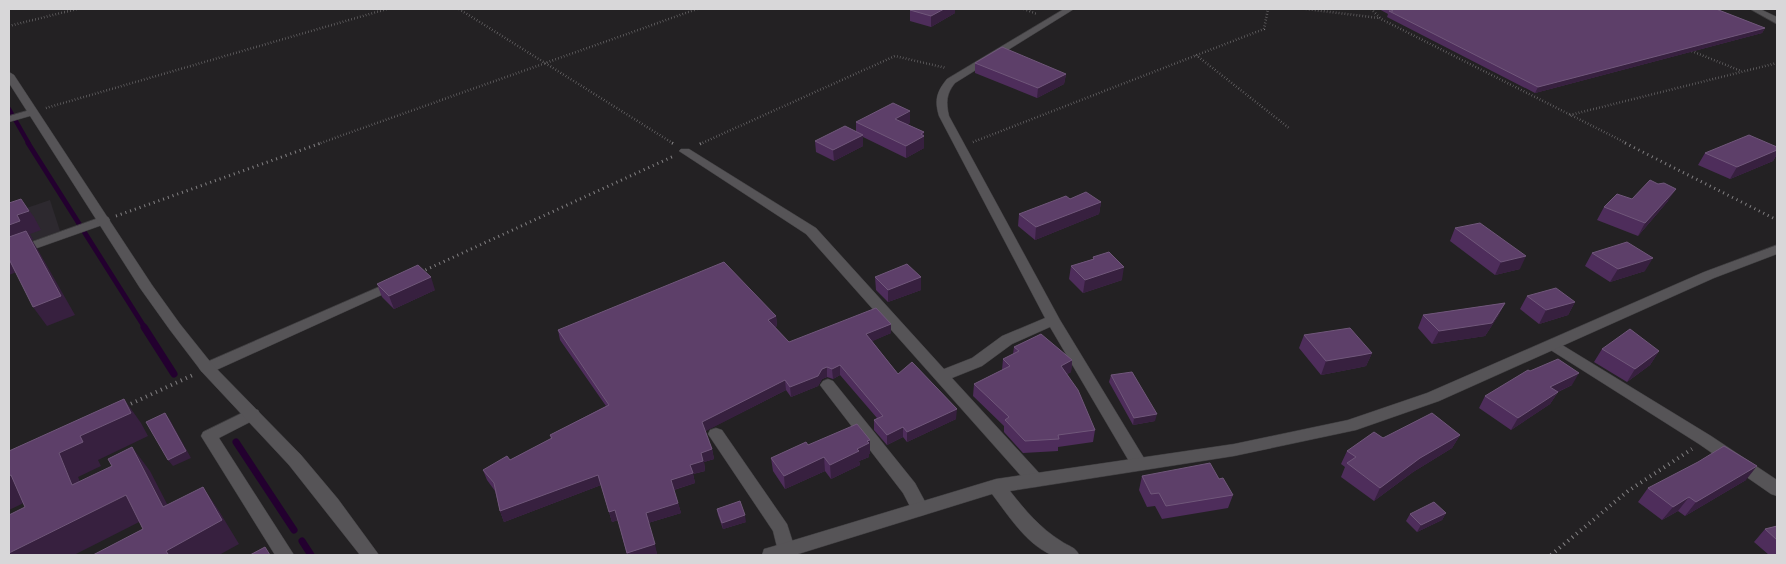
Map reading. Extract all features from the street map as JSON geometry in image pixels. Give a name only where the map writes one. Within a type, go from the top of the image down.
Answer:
[{"type":"street","points":[[1070,9],[964,71],[951,81],[942,92],[940,103],[961,147],[1052,320],[1139,463]]},
{"type":"street","points":[[1754,9],[1777,21]]},
{"type":"street","points":[[9,74],[28,113],[98,222],[207,368],[252,414],[326,496],[370,555]]},
{"type":"street","points":[[9,119],[28,113]]},
{"type":"street","points":[[686,151],[811,231],[1035,480]]},
{"type":"street","points":[[9,254],[98,222]]},
{"type":"street","points":[[716,434],[781,529],[781,554],[996,486],[1294,439],[1350,426],[1432,397],[1554,345],[1709,275],[1777,249]]},
{"type":"street","points":[[207,368],[382,290]]},
{"type":"street","points":[[941,376],[977,362],[1007,340],[1052,320]]},
{"type":"street","points":[[1554,345],[1706,440],[1777,489]]},
{"type":"street","points":[[828,385],[909,488],[920,510]]},
{"type":"street","points":[[252,414],[209,436],[285,555]]},
{"type":"street","points":[[996,486],[1026,525],[1048,544],[1070,555]]},
{"type":"path","points":[[9,26],[78,9]]},
{"type":"path","points":[[28,113],[387,9]]},
{"type":"path","points":[[459,9],[686,151]]},
{"type":"path","points":[[98,222],[697,9]]},
{"type":"path","points":[[961,147],[1264,29],[1268,9]]},
{"type":"path","points":[[1306,9],[1381,19],[1777,220]]},
{"type":"path","points":[[1372,9],[1381,19]]},
{"type":"path","points":[[1681,47],[1734,70],[1744,71]]},
{"type":"path","points":[[1196,55],[1289,128]]},
{"type":"path","points":[[417,274],[895,56],[964,71]]},
{"type":"path","points":[[1570,115],[1777,63]]},
{"type":"path","points":[[117,410],[207,368]]},
{"type":"path","points":[[1551,555],[1628,491],[1706,440]]},
{"type":"shaded area","points":[[50,200],[60,231],[9,249],[9,214]]},
{"type":"building","points":[[944,9],[931,16],[910,10]]},
{"type":"building","points":[[1390,9],[1716,9],[1765,28],[1538,87],[1389,11],[1393,11]]},
{"type":"building","points":[[1002,47],[1066,74],[1038,88],[975,63]]},
{"type":"building","points":[[893,103],[910,111],[895,119],[924,132],[921,134],[924,136],[906,146],[856,122]]},
{"type":"building","points":[[845,126],[863,135],[833,150],[815,141]]},
{"type":"building","points":[[1749,135],[1777,147],[1777,150],[1737,167],[1705,153]]},
{"type":"building","points":[[1650,180],[1658,184],[1664,183],[1676,189],[1645,223],[1604,207],[1617,194],[1632,199]]},
{"type":"building","points":[[1086,192],[1101,202],[1036,227],[1019,214],[1066,196],[1070,199]]},
{"type":"building","points":[[21,199],[29,211],[17,215],[20,221],[9,225],[9,203]]},
{"type":"building","points":[[1480,223],[1526,256],[1501,262],[1455,228]]},
{"type":"building","points":[[26,231],[61,296],[33,307],[9,259],[9,237]]},
{"type":"building","points":[[1627,242],[1653,258],[1618,269],[1592,253]]},
{"type":"building","points":[[1109,252],[1124,267],[1085,280],[1071,266],[1094,259],[1093,257]]},
{"type":"building","points":[[724,262],[776,316],[768,320],[789,342],[876,308],[891,324],[866,334],[898,374],[912,362],[957,409],[907,432],[903,427],[887,435],[874,420],[883,416],[840,365],[832,369],[827,367],[822,369],[818,376],[790,387],[785,380],[702,422],[712,449],[701,453],[703,461],[690,465],[693,473],[671,480],[678,503],[646,513],[655,544],[627,553],[615,510],[609,512],[598,475],[500,511],[494,483],[483,470],[507,456],[510,460],[552,438],[550,435],[609,405],[558,330]]},
{"type":"building","points":[[907,264],[921,277],[888,290],[875,277]]},
{"type":"building","points":[[418,265],[431,277],[389,296],[377,284]]},
{"type":"building","points":[[1556,288],[1575,302],[1546,310],[1527,296]]},
{"type":"building","points":[[1505,303],[1492,323],[1439,331],[1423,315]]},
{"type":"building","points":[[1350,328],[1372,353],[1326,361],[1304,335]]},
{"type":"building","points":[[1630,329],[1659,351],[1635,369],[1602,349]]},
{"type":"building","points":[[1041,334],[1072,360],[1061,366],[1078,390],[1095,430],[1058,435],[1059,439],[1025,441],[1005,420],[1009,417],[974,384],[1010,366],[1003,359],[1019,351],[1014,347]]},
{"type":"building","points":[[1558,359],[1579,373],[1550,387],[1558,392],[1518,418],[1485,396],[1528,370],[1530,371]]},
{"type":"building","points":[[1132,372],[1157,414],[1134,418],[1111,375]]},
{"type":"building","points":[[124,399],[131,413],[80,436],[83,442],[59,453],[72,485],[112,466],[108,459],[132,447],[163,507],[203,487],[222,520],[166,551],[168,554],[165,555],[93,555],[143,529],[126,495],[9,553],[9,515],[25,507],[11,475],[9,476],[9,451]]},
{"type":"building","points":[[165,413],[186,451],[168,460],[146,422]]},
{"type":"building","points":[[1432,413],[1460,435],[1420,458],[1380,488],[1347,463],[1356,457],[1347,451],[1374,432],[1383,438]]},
{"type":"building","points":[[857,424],[870,440],[867,441],[869,443],[857,449],[859,451],[830,465],[824,457],[784,476],[771,458],[806,442],[808,445]]},
{"type":"building","points":[[1724,446],[1757,466],[1696,502],[1689,497],[1673,507],[1648,488],[1698,462]]},
{"type":"building","points":[[1210,463],[1219,479],[1223,478],[1233,495],[1166,506],[1159,493],[1151,494],[1142,476]]},
{"type":"building","points":[[740,501],[745,515],[722,523],[717,509]]},
{"type":"building","points":[[1434,502],[1446,513],[1421,525],[1410,514]]},
{"type":"building","points":[[1777,526],[1777,540],[1765,529]]},
{"type":"building","points":[[265,547],[270,555],[250,555]]},
{"type":"waterway","points":[[9,109],[29,144]]},
{"type":"waterway","points":[[28,143],[145,328]]},
{"type":"waterway","points":[[144,327],[174,374]]},
{"type":"waterway","points":[[236,442],[294,530]]},
{"type":"waterway","points":[[302,541],[311,555]]}]
